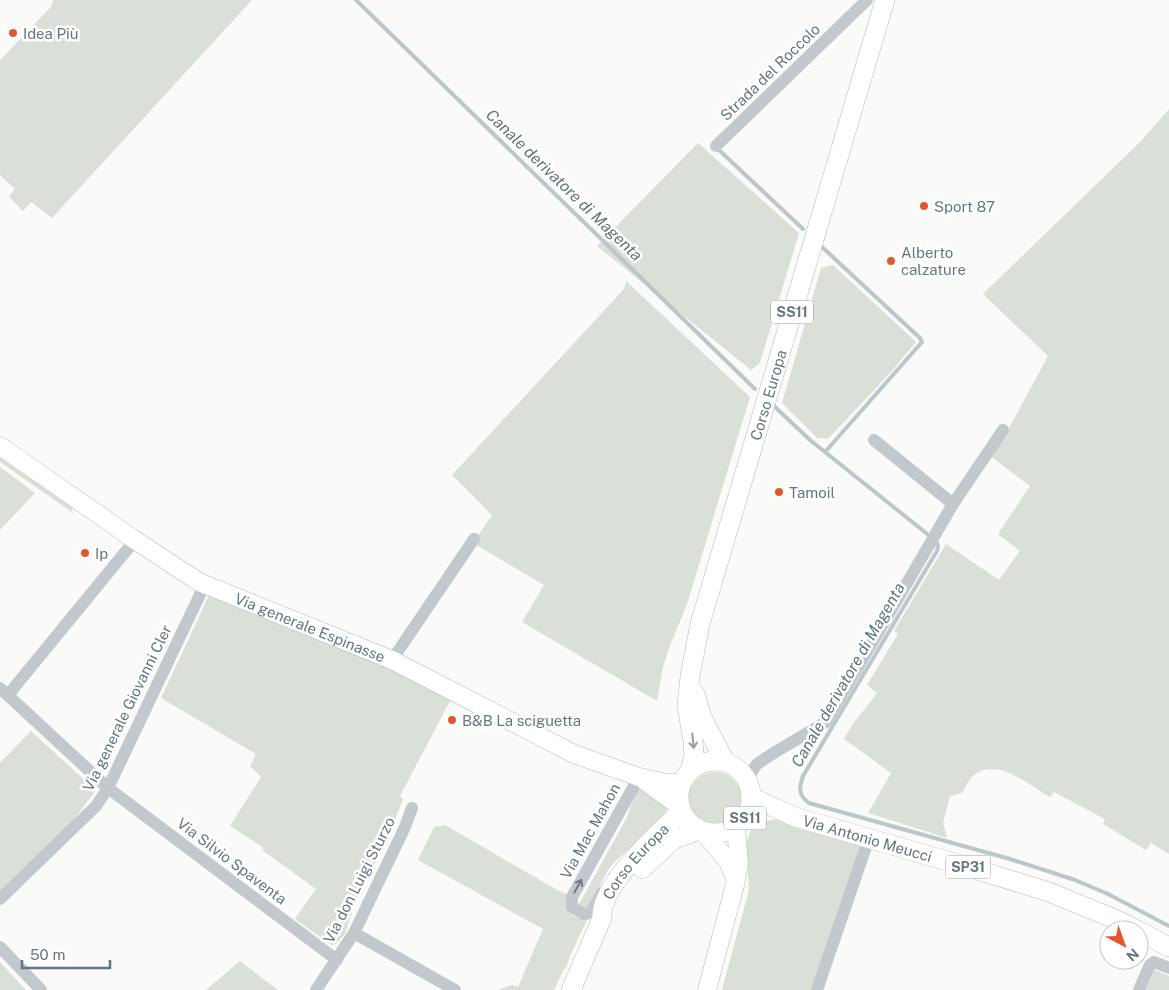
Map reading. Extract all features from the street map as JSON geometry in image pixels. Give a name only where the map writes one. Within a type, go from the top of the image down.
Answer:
[{"type":"main road","name":"Corso Europa","points":[[686,777],[694,755],[687,706],[690,676],[700,624],[885,0]]},
{"type":"main road","name":"Corso Europa","points":[[690,676],[702,717],[725,762]]},
{"type":"main road","points":[[701,831],[688,822],[681,809],[679,794],[686,777],[700,764],[712,761],[725,762],[738,769],[749,788]]},
{"type":"main road","name":"Via Antonio Meucci","points":[[749,788],[794,817]]},
{"type":"main road","name":"SS11","points":[[701,831],[720,833],[738,825],[746,816],[749,788]]},
{"type":"main road","name":"Corso Europa","points":[[571,990],[602,918],[602,909],[613,885],[631,862],[681,809]]},
{"type":"main road","name":"Via Antonio Meucci","points":[[738,825],[766,816],[794,817],[1050,892],[1117,920]]},
{"type":"main road","name":"Corso Europa","points":[[602,918],[611,912],[627,886],[674,839],[701,831]]},
{"type":"main road","name":"SP31","points":[[1149,936],[1169,947]]},
{"type":"street","name":"Strada del Roccolo","points":[[716,146],[868,0]]},
{"type":"street","points":[[749,788],[757,764],[826,722],[953,504],[1004,430]]},
{"type":"street","points":[[874,440],[953,504]]},
{"type":"street","name":"Via generale Espinasse","points":[[0,446],[135,540],[205,584],[392,660],[561,748],[599,764],[639,777],[666,783],[686,777]]},
{"type":"street","points":[[392,660],[474,539]]},
{"type":"street","points":[[4,692],[135,540]]},
{"type":"street","name":"Via generale Giovanni Cler","points":[[0,900],[96,806],[108,788],[205,584]]},
{"type":"street","name":"Via Silvio Spaventa","points":[[4,692],[108,788],[337,960]]},
{"type":"street","name":"Via generale Espinasse","points":[[639,777],[681,809]]},
{"type":"street","name":"Via Mac Mahon","points":[[639,777],[572,897],[572,908],[584,914],[590,913],[617,867],[640,846],[649,844]]},
{"type":"street","name":"Via don Luigi Sturzo","points":[[316,990],[354,934],[405,827],[412,808]]},
{"type":"street","points":[[707,990],[736,881],[739,864],[738,825]]},
{"type":"street","points":[[701,831],[728,861],[736,881]]},
{"type":"street","points":[[817,990],[869,838]]},
{"type":"street","points":[[354,934],[455,990]]},
{"type":"street","points":[[0,947],[41,990]]},
{"type":"street","points":[[1139,990],[1150,965],[1154,962],[1169,968]]},
{"type":"shaded area","points":[[53,0],[252,0],[52,218],[31,202],[23,211],[9,197],[15,189],[0,175],[0,60],[51,7]]},
{"type":"shaded area","points":[[1169,109],[1169,854],[1151,843],[1146,850],[1103,824],[1105,819],[1054,792],[1050,797],[1021,779],[1000,770],[990,769],[979,772],[970,779],[962,793],[950,796],[943,823],[947,838],[868,813],[891,773],[844,739],[877,693],[867,685],[898,634],[894,631],[946,544],[999,580],[1020,551],[998,534],[1030,486],[990,456],[1008,430],[1048,356],[983,294],[1140,142]]},
{"type":"shaded area","points":[[698,143],[799,233],[760,363],[751,370],[597,246]]},
{"type":"shaded area","points":[[833,265],[916,342],[890,373],[828,439],[817,438],[782,403],[821,268]]},
{"type":"shaded area","points":[[626,281],[750,397],[687,604],[663,667],[657,701],[522,622],[544,585],[473,543],[492,515],[452,475],[624,289]]},
{"type":"shaded area","points":[[0,455],[71,503],[73,513],[0,462]]},
{"type":"shaded area","points":[[0,467],[35,493],[0,530]]},
{"type":"shaded area","points":[[210,593],[399,670],[451,699],[400,796],[403,799],[389,835],[355,902],[345,934],[336,944],[331,945],[295,919],[316,889],[262,850],[264,848],[230,826],[261,777],[250,766],[256,754],[161,698]]},
{"type":"shaded area","points":[[31,731],[90,785],[94,793],[71,823],[0,895],[0,763]]},
{"type":"shaded area","points":[[715,772],[725,774],[734,780],[740,789],[742,799],[740,809],[734,818],[725,824],[715,826],[705,824],[696,818],[690,809],[688,799],[690,789],[696,780],[705,774]]},
{"type":"shaded area","points":[[641,788],[667,807],[664,815],[651,831],[612,865],[587,908],[579,904],[626,819],[637,789]]},
{"type":"shaded area","points":[[780,819],[862,844],[812,990],[722,990],[749,890],[746,845],[750,832],[754,826],[764,821]]},
{"type":"shaded area","points":[[445,825],[559,892],[568,895],[568,909],[573,916],[587,920],[554,990],[498,990],[512,985],[518,987],[543,929],[418,860],[434,827]]},
{"type":"shaded area","points":[[240,961],[278,990],[206,990]]},
{"type":"shaded area","points":[[0,962],[26,990],[0,990]]},
{"type":"shaded area","points":[[1155,970],[1169,976],[1169,990],[1146,990]]},
{"type":"waterway","name":"Canale derivatore di Magenta","points":[[356,0],[755,389]]},
{"type":"waterway","points":[[719,150],[803,229]]},
{"type":"waterway","points":[[822,247],[920,338],[922,342],[825,452]]},
{"type":"waterway","name":"Canale derivatore di Magenta","points":[[774,406],[810,440],[936,541],[938,546],[937,551],[803,776],[800,788],[803,797],[809,803],[1010,859],[1075,880],[1108,894],[1169,926]]},
{"type":"place","name":"Idea Più","points":[[13,33]]},
{"type":"place","name":"Sport 87","points":[[924,206]]},
{"type":"place","name":"Alberto calzature","points":[[891,261]]},
{"type":"place","name":"Tamoil","points":[[779,492]]},
{"type":"place","name":"Ip","points":[[85,553]]},
{"type":"place","name":"B&B La sciguetta","points":[[452,720]]}]
